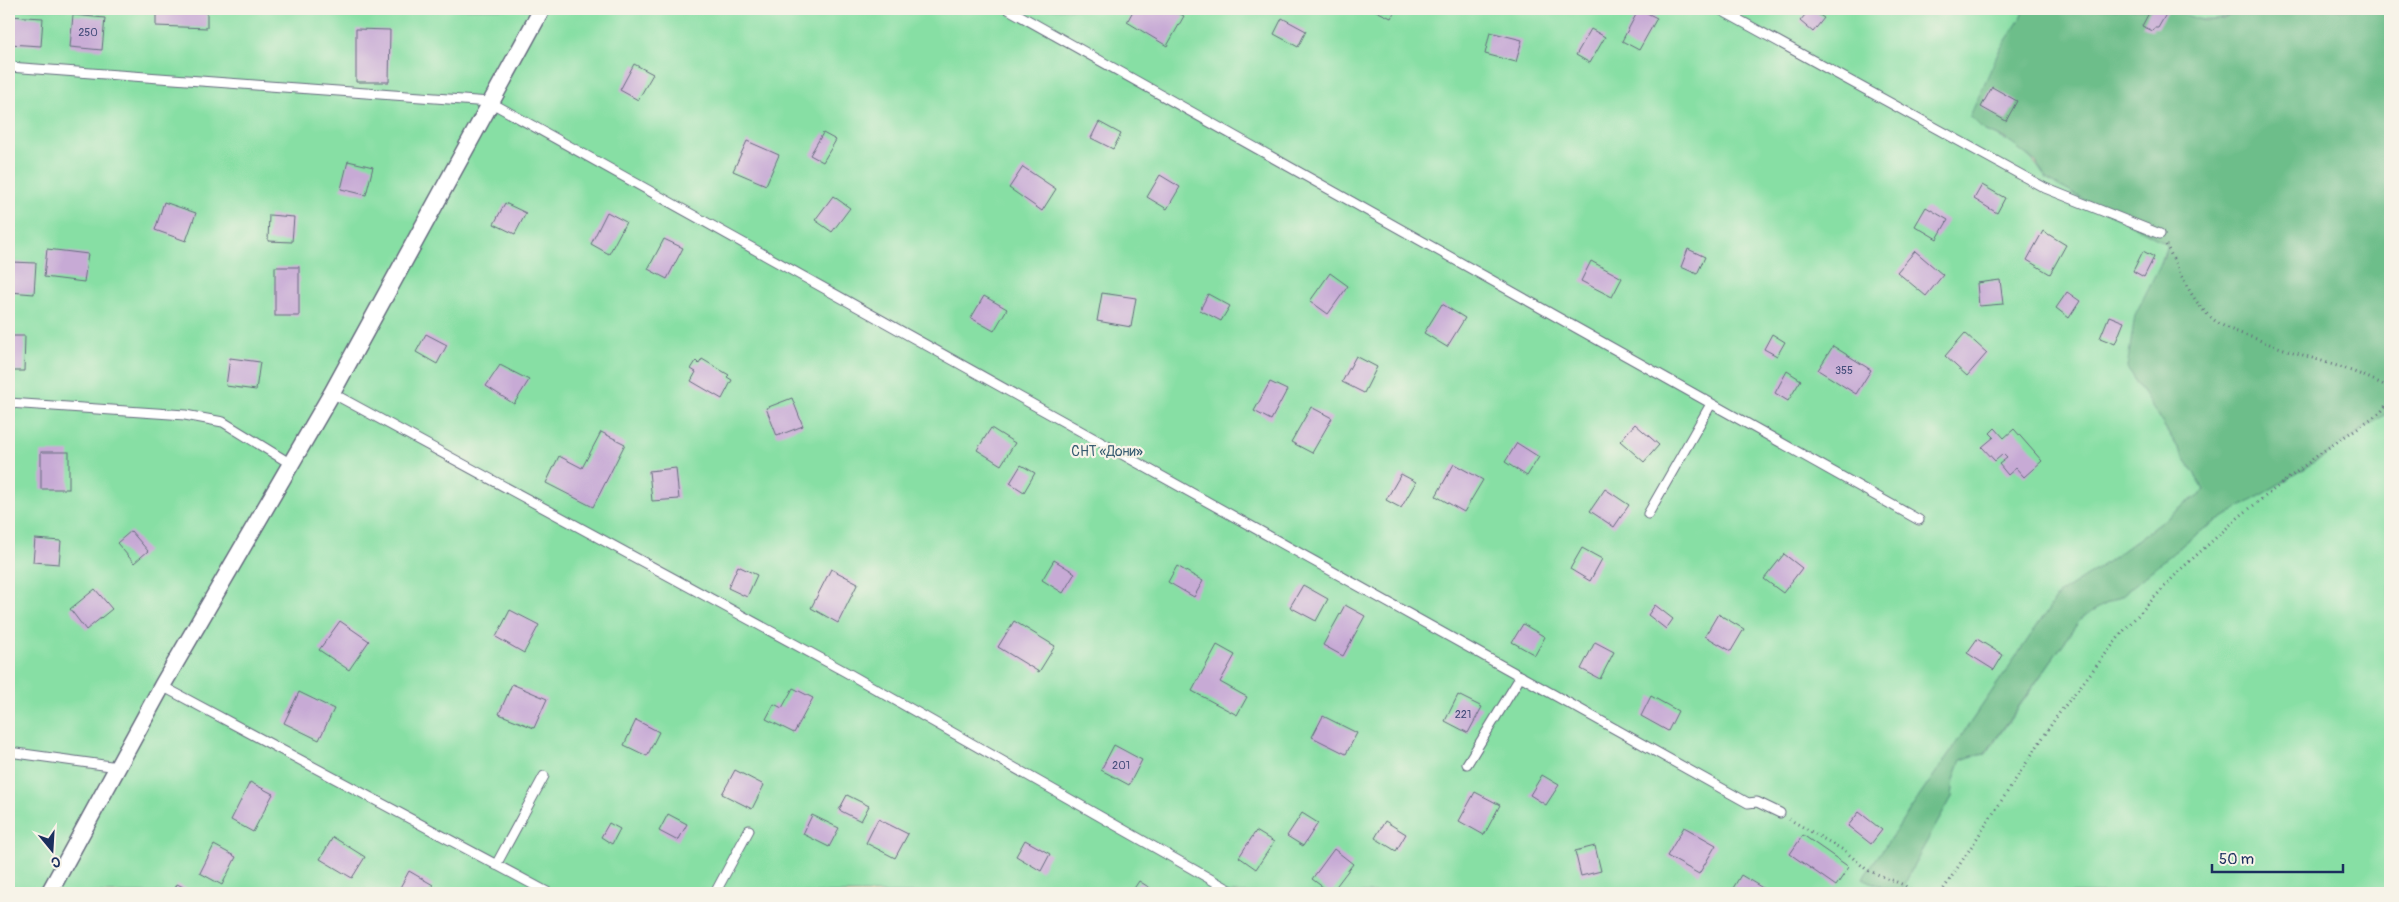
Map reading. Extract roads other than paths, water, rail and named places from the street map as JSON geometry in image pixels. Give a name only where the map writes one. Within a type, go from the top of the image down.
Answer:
[{"type":"street","points":[[49,893],[162,686],[332,393],[542,9]]},
{"type":"lane","points":[[1008,9],[1919,520]]},
{"type":"lane","points":[[1719,9],[2045,188],[2160,234]]},
{"type":"lane","points":[[9,67],[490,102],[1748,803],[1757,802],[1780,813]]},
{"type":"lane","points":[[332,393],[844,671],[1235,893]]},
{"type":"lane","points":[[9,403],[186,415],[224,422],[291,464]]},
{"type":"lane","points":[[1648,514],[1711,404]]},
{"type":"lane","points":[[1467,764],[1520,676]]},
{"type":"lane","points":[[162,686],[549,893]]},
{"type":"lane","points":[[9,752],[118,767]]},
{"type":"lane","points":[[496,865],[544,776]]},
{"type":"lane","points":[[715,893],[748,830]]},
{"type":"park label","name":"СНТ «Дони»","points":[[1107,451]]}]
